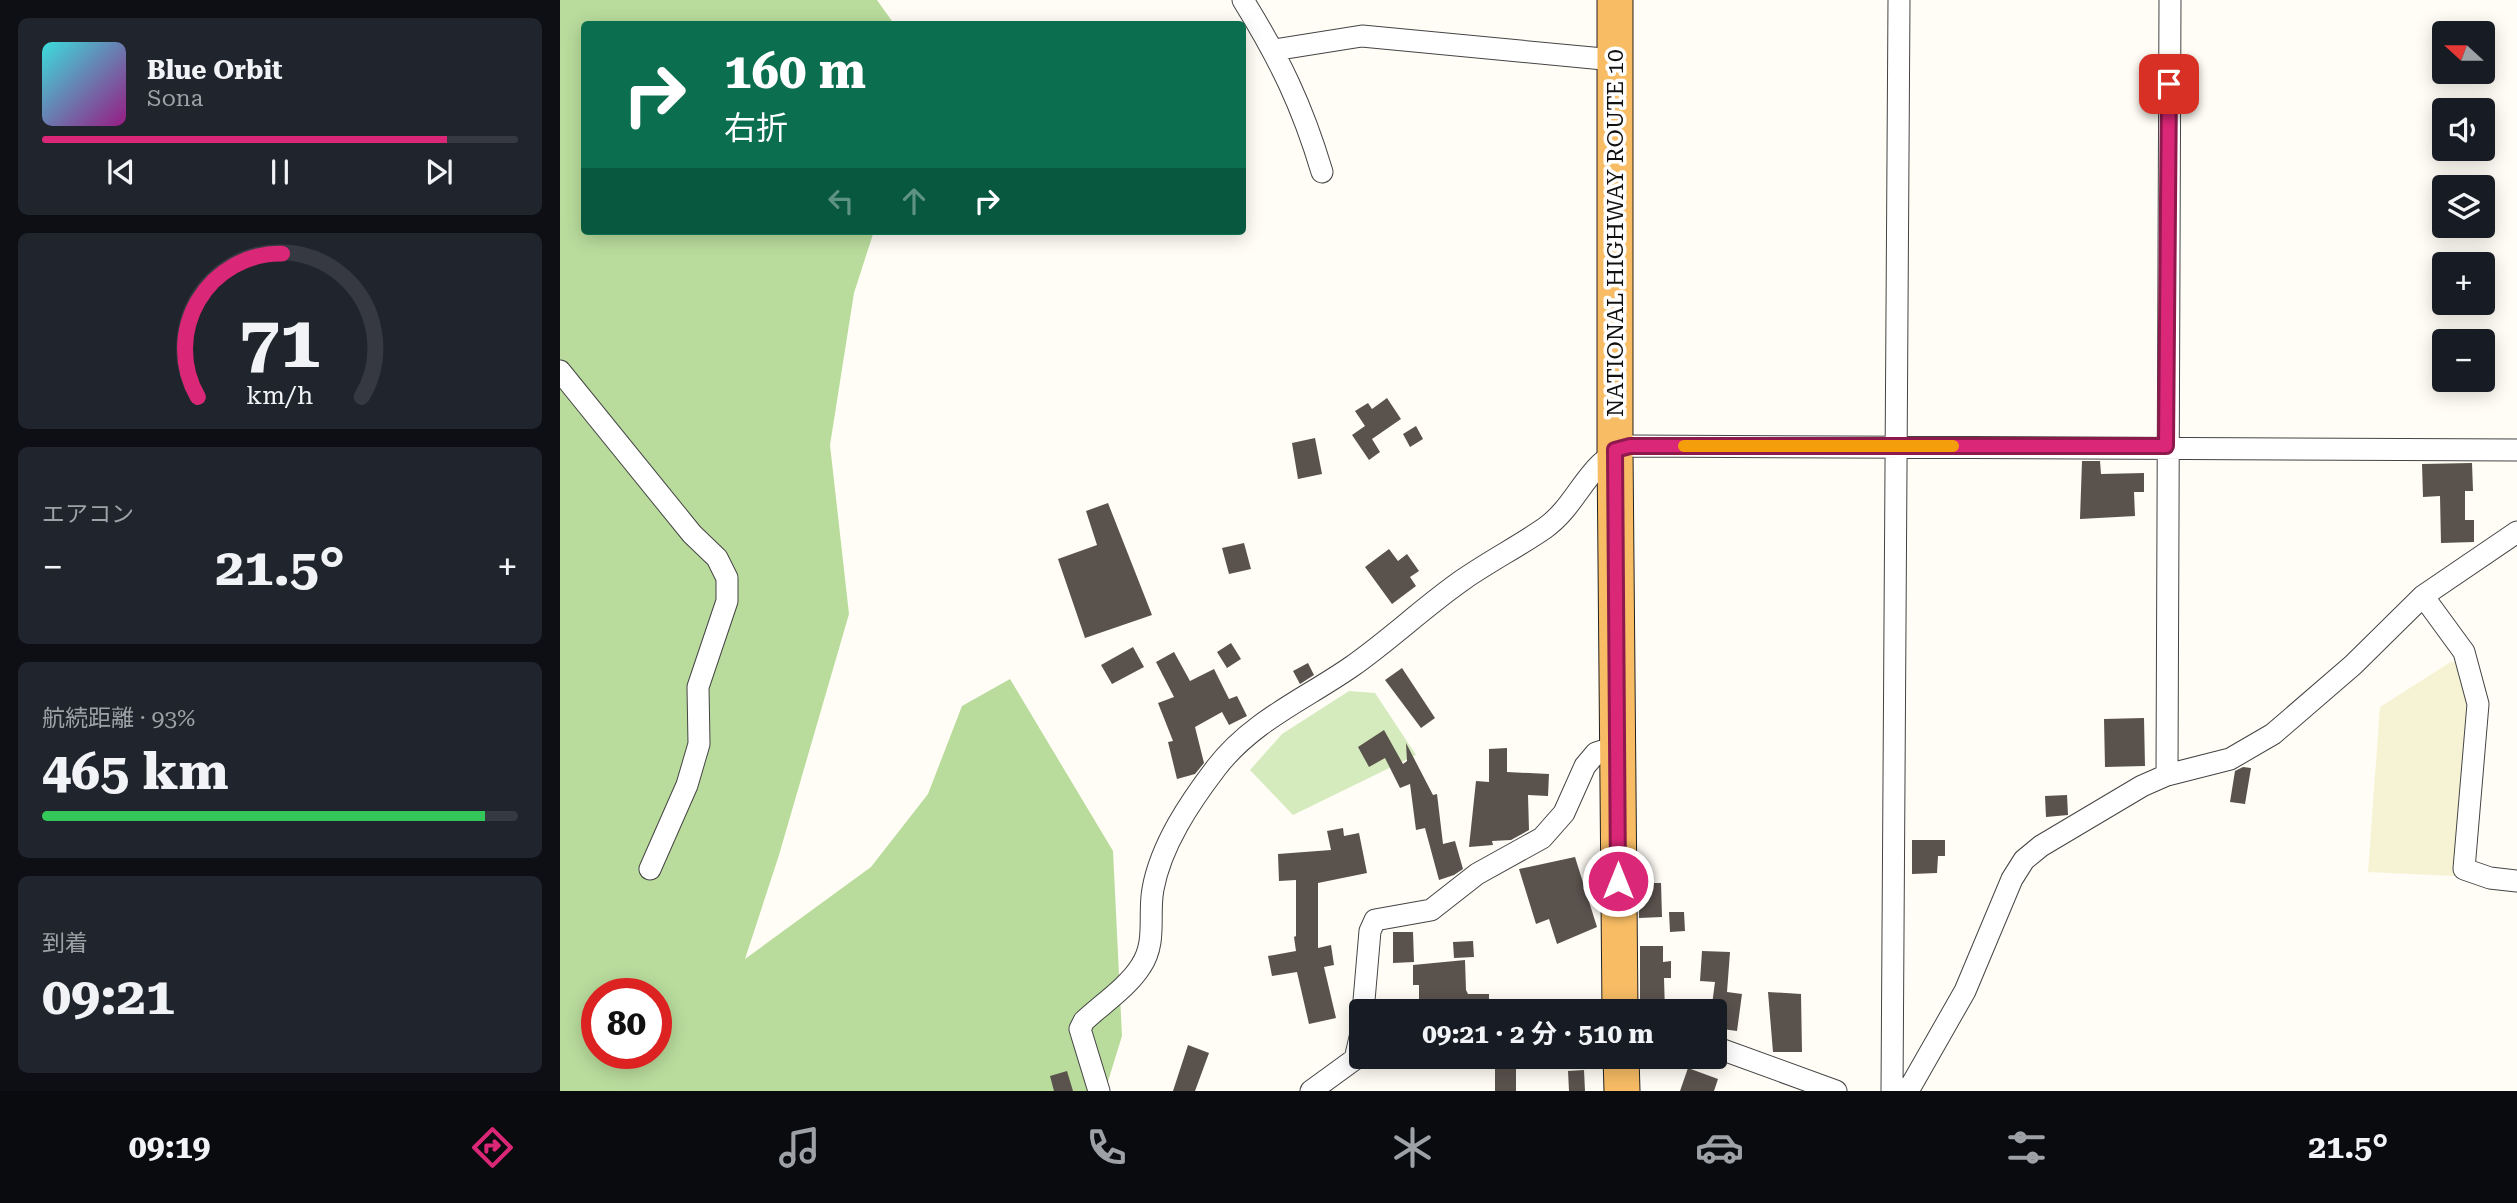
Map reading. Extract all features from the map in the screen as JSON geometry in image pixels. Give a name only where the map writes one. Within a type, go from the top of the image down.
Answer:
[{"type":"highway","name":"NATIONAL HIGHWAY ROUTE 10","points":[[1615,0],[1615,450],[1620,999]]},
{"type":"highway","points":[[1621,1069],[1622,1091]]},
{"type":"street","points":[[1243,0],[1275,50],[1304,113],[1322,172]]},
{"type":"street","points":[[1892,1091],[1899,0]]},
{"type":"street","points":[[2167,775],[2166,446],[2170,0]]},
{"type":"street","points":[[1275,50],[1362,36],[1614,60]]},
{"type":"street","points":[[560,371],[692,534],[717,558],[727,578],[727,601],[698,687],[699,744],[687,785],[650,869]]},
{"type":"street","points":[[1099,1091],[1080,1029],[1084,1021],[1141,967],[1150,948],[1153,890],[1160,864],[1175,829],[1217,767],[1263,723],[1350,668],[1464,579],[1547,527],[1567,508],[1591,471],[1615,450],[1630,446],[2166,446],[2517,450]]},
{"type":"street","points":[[1904,1091],[1912,1084],[1946,1030],[2012,879],[2024,860],[2041,846],[2167,775],[2230,759],[2273,734],[2353,665],[2423,596],[2517,532]]},
{"type":"street","points":[[2423,596],[2464,652],[2478,704],[2464,869],[2490,878],[2517,881]]},
{"type":"street","points":[[1364,999],[1370,930],[1375,920],[1432,910],[1477,874],[1542,838],[1564,813],[1585,766],[1596,753],[1618,746]]},
{"type":"street","points":[[1727,1051],[1836,1091]]},
{"type":"street","points":[[1311,1091],[1349,1063]]},
{"type":"shaded area","points":[[2461,660],[2472,703],[2455,876],[2368,872],[2380,707],[2449,663]]},
{"type":"green space","points":[[560,0],[877,0],[892,21],[581,21],[581,235],[873,235],[854,293],[830,445],[849,614],[779,855],[745,959],[871,867],[928,794],[962,706],[1010,679],[1113,851],[1122,1036],[1105,1091],[560,1091]]},
{"type":"green space","points":[[1349,691],[1375,693],[1416,755],[1293,815],[1250,770],[1282,734]]},
{"type":"building","points":[[1387,398],[1401,419],[1372,439],[1380,452],[1369,460],[1352,435],[1365,426],[1355,411],[1368,403],[1372,409]]},
{"type":"building","points":[[1416,426],[1423,439],[1410,447],[1403,434]]},
{"type":"building","points":[[1315,438],[1322,474],[1298,479],[1292,443]]},
{"type":"building","points":[[2082,461],[2100,461],[2101,474],[2144,473],[2144,492],[2134,492],[2135,516],[2080,519]]},
{"type":"building","points":[[2472,463],[2473,491],[2465,491],[2465,520],[2474,520],[2474,542],[2441,543],[2440,496],[2423,497],[2422,464]]},
{"type":"building","points":[[1108,503],[1152,615],[1085,638],[1058,559],[1097,545],[1086,511]]},
{"type":"building","points":[[1244,543],[1251,569],[1229,574],[1222,548]]},
{"type":"building","points":[[1389,549],[1398,561],[1407,554],[1419,571],[1410,577],[1416,586],[1392,604],[1365,567]]},
{"type":"building","points":[[1231,643],[1241,659],[1227,668],[1217,652]]},
{"type":"building","points":[[1133,647],[1144,667],[1112,684],[1101,665]]},
{"type":"building","points":[[1174,652],[1190,681],[1214,669],[1229,699],[1237,696],[1247,716],[1229,725],[1222,712],[1195,727],[1204,763],[1195,774],[1177,779],[1168,742],[1173,741],[1158,703],[1174,697],[1156,662]]},
{"type":"building","points":[[1308,663],[1314,675],[1300,684],[1293,671]]},
{"type":"building","points":[[1402,668],[1435,718],[1421,728],[1385,680]]},
{"type":"building","points":[[2144,718],[2145,766],[2105,767],[2104,719]]},
{"type":"building","points":[[1384,730],[1403,764],[1407,761],[1406,743],[1433,795],[1437,794],[1443,844],[1455,841],[1463,869],[1454,875],[1439,880],[1425,828],[1416,830],[1410,784],[1400,788],[1385,758],[1369,767],[1358,747]]},
{"type":"building","points":[[1507,748],[1507,772],[1549,774],[1548,796],[1528,795],[1529,830],[1511,840],[1492,841],[1493,845],[1469,847],[1476,781],[1489,782],[1489,749]]},
{"type":"building","points":[[2243,767],[2251,768],[2245,804],[2230,802],[2235,771]]},
{"type":"building","points":[[2067,795],[2068,815],[2046,817],[2045,796]]},
{"type":"building","points":[[1343,828],[1344,836],[1359,833],[1367,873],[1318,883],[1318,948],[1331,945],[1334,965],[1324,967],[1336,1018],[1309,1024],[1297,972],[1272,976],[1268,956],[1296,951],[1296,880],[1279,881],[1278,854],[1331,850],[1327,831]]},
{"type":"building","points":[[1912,840],[1945,840],[1945,856],[1938,856],[1937,873],[1912,874]]},
{"type":"building","points":[[1575,857],[1597,927],[1557,944],[1549,919],[1536,924],[1519,869]]},
{"type":"building","points":[[1639,883],[1661,883],[1662,917],[1639,918]]},
{"type":"building","points":[[1669,912],[1684,912],[1685,931],[1670,932]]},
{"type":"building","points":[[1393,932],[1413,932],[1414,962],[1393,963]]},
{"type":"building","points":[[1473,941],[1474,957],[1454,958],[1453,942]]},
{"type":"building","points":[[1640,946],[1663,946],[1663,962],[1671,961],[1671,978],[1664,978],[1665,999],[1640,999]]},
{"type":"building","points":[[1702,951],[1730,952],[1727,992],[1742,994],[1737,1031],[1727,1030],[1727,999],[1713,999],[1715,982],[1700,981]]},
{"type":"building","points":[[1465,960],[1468,994],[1489,994],[1489,999],[1419,999],[1419,985],[1413,985],[1413,965]]},
{"type":"building","points":[[1768,992],[1801,994],[1802,1052],[1773,1052]]},
{"type":"building","points":[[1188,1045],[1209,1053],[1195,1091],[1173,1091]]},
{"type":"building","points":[[1495,1069],[1516,1069],[1516,1091],[1495,1091]]},
{"type":"building","points":[[1688,1069],[1718,1079],[1714,1091],[1680,1091]]},
{"type":"building","points":[[1584,1070],[1585,1091],[1569,1091],[1568,1071]]},
{"type":"building","points":[[1067,1071],[1073,1091],[1054,1091],[1050,1076]]},
{"type":"slow traffic","points":[[1684,446],[1953,446]]},
{"type":"route","points":[[1618,881],[1615,450],[1630,446],[2166,446],[2169,84]]}]
